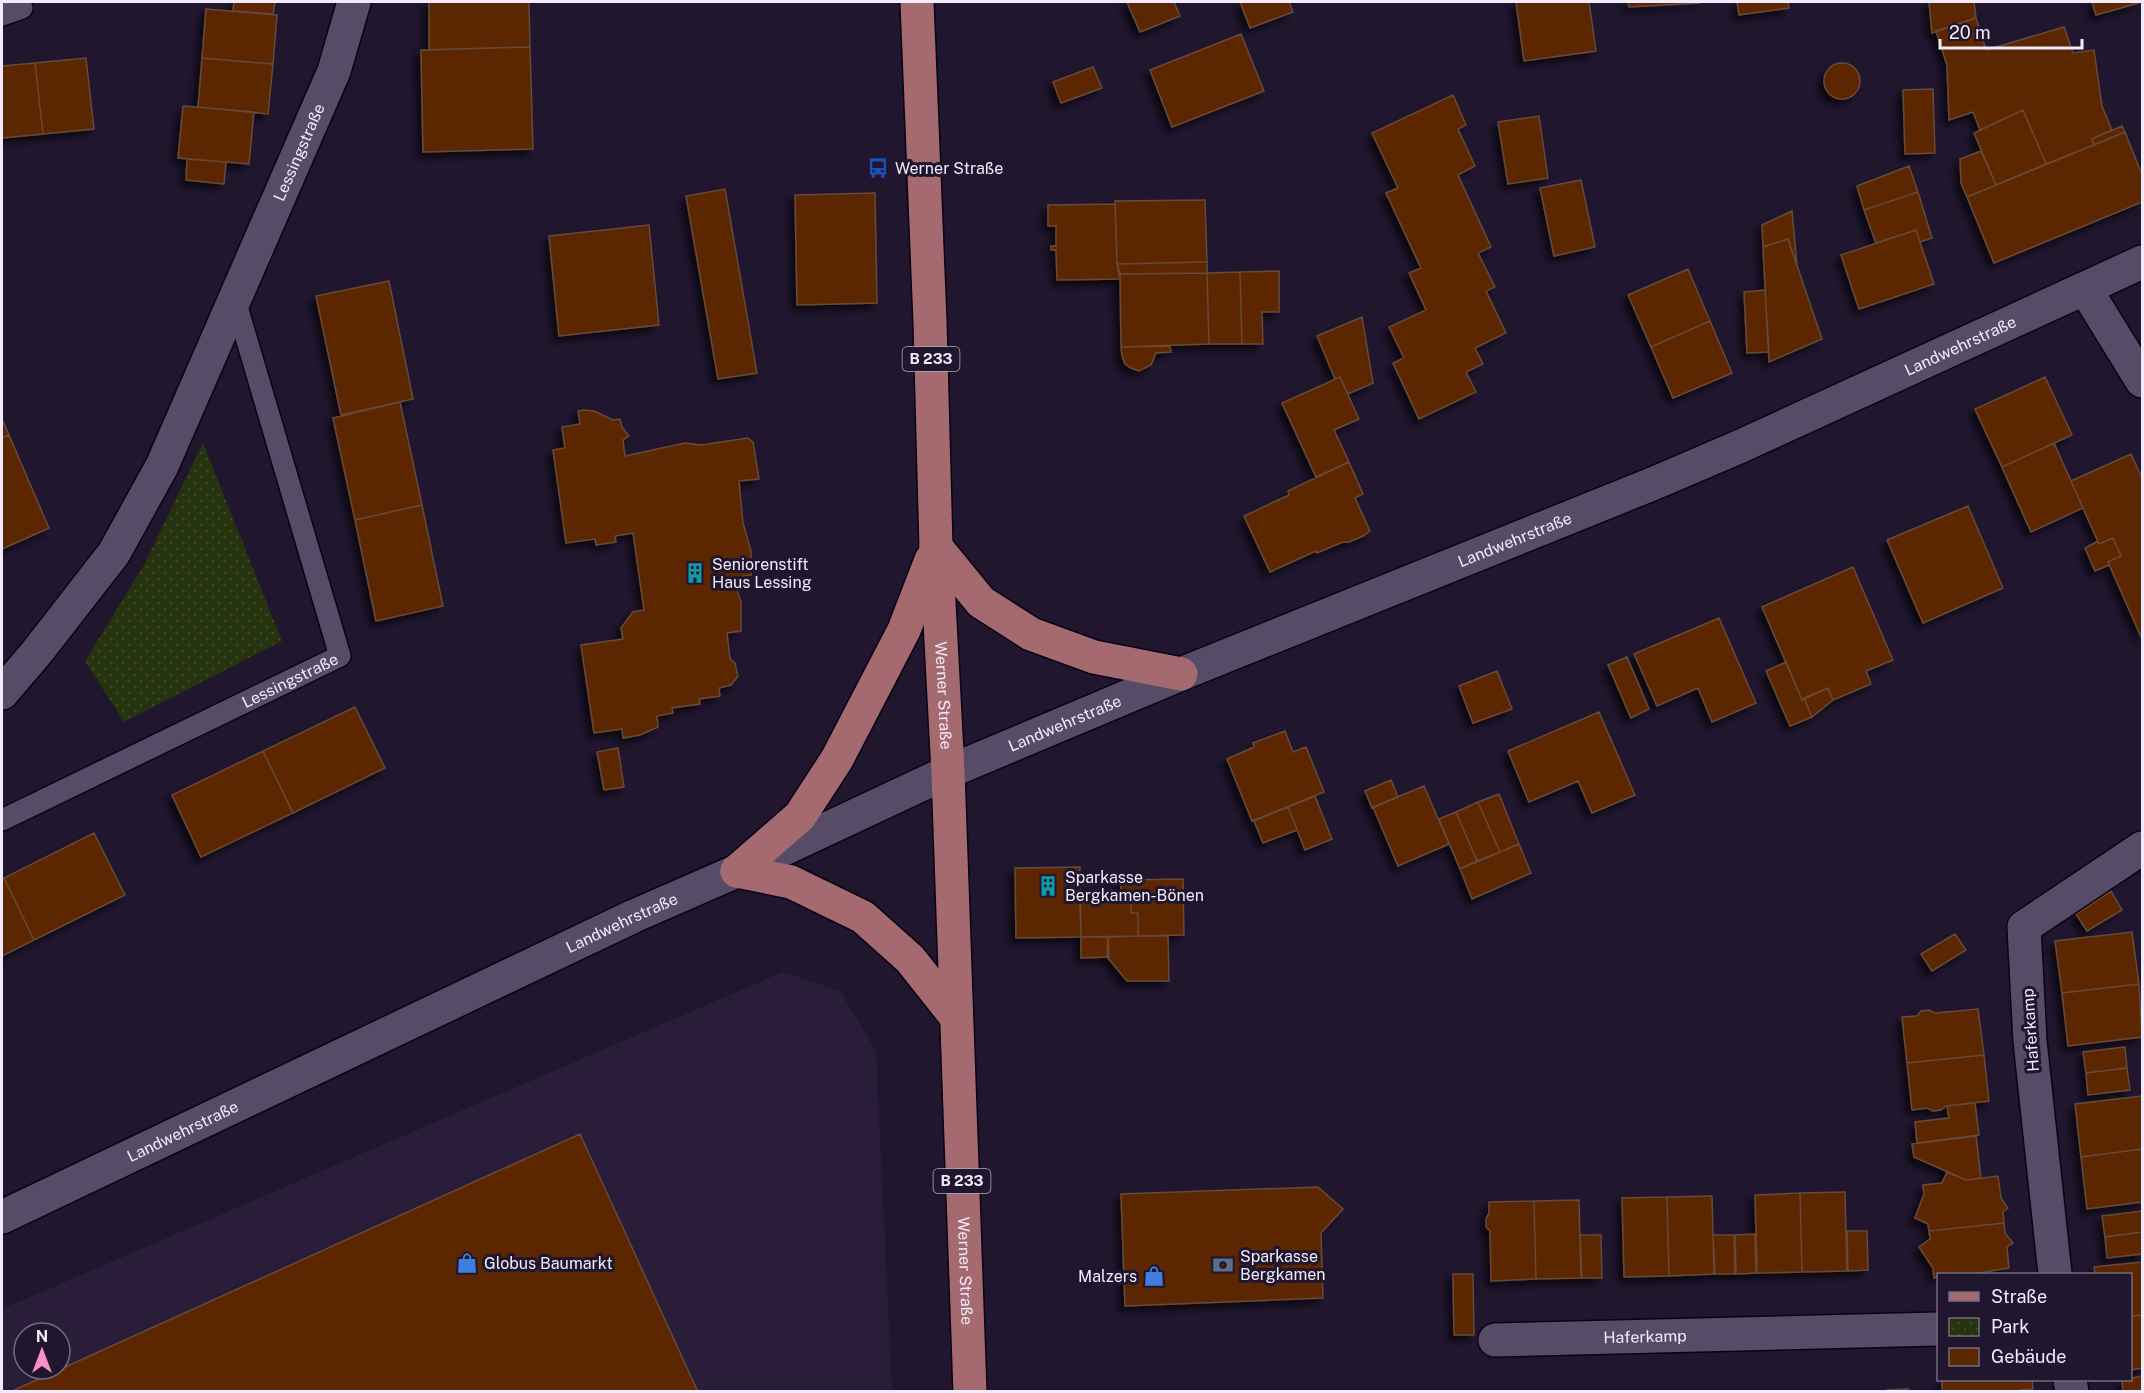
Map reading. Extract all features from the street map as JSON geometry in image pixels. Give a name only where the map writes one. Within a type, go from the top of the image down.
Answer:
[{"type":"main road","name":"Lessingstraße","points":[[2,693],[114,553],[162,466],[334,70],[354,2]]},
{"type":"main road","name":"Werner Straße","points":[[917,2],[970,1392]]},
{"type":"main road","name":"Landwehrstraße","points":[[2,1216],[634,916],[737,871],[948,772],[1181,674],[1657,482],[2086,290],[2142,262]]},
{"type":"main road","points":[[2086,290],[2142,381]]},
{"type":"main road","points":[[737,871],[800,816],[837,759],[904,630],[936,547],[981,602],[1031,634],[1094,657],[1181,674]]},
{"type":"main road","name":"Haferkamp","points":[[2055,1273],[2030,1041],[2024,927],[2142,848]]},
{"type":"main road","points":[[737,871],[791,882],[863,917],[910,959],[956,1017]]},
{"type":"main road","name":"Haferkamp","points":[[1495,1340],[1937,1329]]},
{"type":"lane","points":[[2,15],[22,8]]},
{"type":"lane","name":"Lessingstraße","points":[[2,820],[340,656],[235,300]]},
{"type":"shaded area","points":[[783,972],[840,991],[876,1051],[892,1391],[2,1391],[2,1309]]},
{"type":"green space","points":[[203,443],[282,641],[124,722],[85,661],[144,565]]},
{"type":"building","points":[[234,2],[275,2],[273,14],[233,11]]},
{"type":"building","points":[[429,2],[529,2],[530,47],[429,50]]},
{"type":"building","points":[[1127,2],[1174,2],[1180,16],[1140,32]]},
{"type":"building","points":[[1240,2],[1289,2],[1293,12],[1250,28]]},
{"type":"building","points":[[1516,2],[1589,2],[1596,51],[1524,61]]},
{"type":"building","points":[[1628,2],[1700,2],[1700,3],[1629,7]]},
{"type":"building","points":[[1737,2],[1788,2],[1789,8],[1739,15]]},
{"type":"building","points":[[1929,2],[1974,2],[1976,18],[1932,33]]},
{"type":"building","points":[[2092,2],[2142,2],[2096,15]]},
{"type":"building","points":[[206,9],[277,15],[273,64],[202,58]]},
{"type":"building","points":[[1976,18],[1986,50],[2064,27],[2073,53],[2094,50],[2102,106],[2112,130],[2092,139],[2094,145],[2046,164],[2023,110],[1980,130],[1973,112],[1949,120],[1947,65],[1936,31]]},
{"type":"building","points":[[1241,34],[1264,91],[1172,127],[1150,70]]},
{"type":"building","points":[[530,47],[533,149],[423,152],[421,50]]},
{"type":"building","points":[[86,58],[94,129],[43,134],[35,63]]},
{"type":"building","points":[[202,58],[273,64],[268,114],[198,107]]},
{"type":"building","points":[[35,63],[43,134],[2,138],[2,66]]},
{"type":"building","points":[[1842,63],[1855,68],[1860,81],[1855,94],[1842,99],[1829,94],[1824,81],[1829,68]]},
{"type":"building","points":[[1093,67],[1102,88],[1061,103],[1053,82]]},
{"type":"building","points":[[1933,89],[1935,153],[1905,154],[1903,90]]},
{"type":"building","points":[[1453,95],[1466,125],[1458,129],[1475,166],[1458,175],[1491,247],[1478,253],[1495,287],[1486,291],[1506,333],[1475,348],[1483,364],[1466,372],[1476,392],[1419,419],[1393,363],[1404,358],[1389,327],[1426,310],[1409,273],[1421,268],[1386,193],[1398,188],[1372,133]]},
{"type":"building","points":[[183,106],[254,112],[249,164],[178,158]]},
{"type":"building","points":[[2023,110],[2046,164],[1996,185],[1974,133]]},
{"type":"building","points":[[1539,116],[1548,178],[1508,184],[1498,122]]},
{"type":"building","points":[[2122,126],[2125,132],[2094,145],[2092,139]]},
{"type":"building","points":[[2125,132],[2142,175],[2142,202],[1994,263],[1967,197]]},
{"type":"building","points":[[1981,151],[1996,185],[1967,197],[1961,183],[1960,159]]},
{"type":"building","points":[[187,159],[226,162],[224,184],[186,180]]},
{"type":"building","points":[[1909,166],[1918,192],[1864,210],[1857,186]]},
{"type":"building","points":[[1581,180],[1595,247],[1554,256],[1540,188]]},
{"type":"building","points":[[725,189],[757,373],[718,379],[686,196]]},
{"type":"building","points":[[1918,192],[1932,238],[1920,242],[1916,230],[1876,243],[1864,210]]},
{"type":"building","points":[[875,193],[877,303],[797,305],[795,195]]},
{"type":"building","points":[[1205,200],[1207,262],[1117,264],[1115,201]]},
{"type":"building","points":[[1115,204],[1117,264],[1120,279],[1057,280],[1056,250],[1051,250],[1051,246],[1056,246],[1056,226],[1048,226],[1048,205]]},
{"type":"building","points":[[1792,211],[1797,266],[1788,239],[1763,247],[1762,225]]},
{"type":"building","points":[[649,225],[659,325],[559,336],[549,236]]},
{"type":"building","points":[[1916,230],[1934,284],[1859,309],[1841,255]]},
{"type":"building","points":[[1788,239],[1822,339],[1769,362],[1763,247]]},
{"type":"building","points":[[1207,262],[1207,273],[1120,274],[1117,264]]},
{"type":"building","points":[[1688,269],[1710,321],[1651,347],[1628,295]]},
{"type":"building","points":[[1279,271],[1279,312],[1262,312],[1263,344],[1242,344],[1240,272]]},
{"type":"building","points":[[1240,272],[1242,344],[1209,344],[1207,273]]},
{"type":"building","points":[[1207,273],[1209,344],[1121,347],[1120,274]]},
{"type":"building","points":[[389,281],[413,399],[341,415],[316,296]]},
{"type":"building","points":[[1765,290],[1769,352],[1747,353],[1744,292]]},
{"type":"building","points":[[1362,317],[1373,383],[1348,394],[1340,377],[1335,379],[1317,336]]},
{"type":"building","points":[[1710,321],[1732,373],[1673,398],[1651,347]]},
{"type":"building","points":[[1170,346],[1171,352],[1156,353],[1151,365],[1139,371],[1125,364],[1122,356],[1121,347]]},
{"type":"building","points":[[1340,377],[1359,419],[1334,430],[1349,462],[1316,477],[1282,403]]},
{"type":"building","points":[[2045,377],[2072,435],[2002,467],[1975,409]]},
{"type":"building","points":[[400,402],[422,505],[355,520],[333,418]]},
{"type":"building","name":"Seniorenstift Haus Lessing","points":[[578,411],[594,411],[613,420],[620,419],[622,427],[629,436],[623,440],[625,456],[685,443],[701,445],[748,438],[753,442],[759,479],[739,481],[743,523],[751,551],[751,575],[733,578],[741,602],[741,631],[727,633],[730,659],[735,663],[738,676],[731,685],[719,688],[720,696],[699,699],[700,704],[672,708],[673,713],[657,716],[658,727],[640,735],[623,738],[622,729],[594,733],[581,645],[623,639],[621,628],[633,612],[644,610],[633,533],[615,536],[616,542],[596,545],[595,539],[566,543],[553,450],[565,448],[562,427],[580,424]]},
{"type":"building","points":[[2,419],[9,435],[2,438]]},
{"type":"building","points":[[9,435],[49,528],[2,549],[2,438]]},
{"type":"building","points":[[2054,443],[2083,508],[2031,532],[2002,467]]},
{"type":"building","points":[[2131,454],[2142,478],[2142,639],[2108,562],[2121,556],[2113,538],[2099,544],[2071,481]]},
{"type":"building","points":[[1349,462],[1363,494],[1355,498],[1370,531],[1349,542],[1343,542],[1317,553],[1316,551],[1270,572],[1244,516],[1289,495],[1288,491]]},
{"type":"building","points":[[422,505],[443,606],[376,621],[355,520]]},
{"type":"building","points":[[1968,506],[2003,588],[1923,623],[1887,540]]},
{"type":"building","points":[[2113,538],[2121,556],[2095,571],[2085,548],[2098,541],[2099,544]]},
{"type":"building","points":[[1853,567],[1893,660],[1866,671],[1871,684],[1833,700],[1828,688],[1802,700],[1762,607]]},
{"type":"building","points":[[1719,618],[1756,703],[1712,722],[1698,688],[1657,706],[1634,654]]},
{"type":"building","points":[[1627,657],[1649,709],[1631,718],[1608,665]]},
{"type":"building","points":[[1786,662],[1812,717],[1790,726],[1766,671]]},
{"type":"building","points":[[1497,671],[1512,709],[1473,723],[1459,686]]},
{"type":"building","points":[[1828,688],[1833,700],[1812,717],[1804,698]]},
{"type":"building","points":[[355,707],[385,768],[293,813],[263,751]]},
{"type":"building","points":[[1599,712],[1635,795],[1592,813],[1578,781],[1529,802],[1508,751]]},
{"type":"building","points":[[1285,731],[1293,752],[1306,747],[1324,792],[1252,821],[1227,759],[1254,747],[1253,743]]},
{"type":"building","points":[[618,748],[624,787],[604,790],[597,752]]},
{"type":"building","points":[[263,751],[293,813],[201,857],[172,795]]},
{"type":"building","points":[[1391,780],[1398,797],[1372,808],[1365,791]]},
{"type":"building","points":[[1424,786],[1449,844],[1398,866],[1373,807]]},
{"type":"building","points":[[1499,794],[1519,844],[1500,852],[1478,802]]},
{"type":"building","points":[[1315,796],[1332,839],[1305,850],[1288,807]]},
{"type":"building","points":[[1478,802],[1500,852],[1477,861],[1456,812]]},
{"type":"building","points":[[1288,807],[1297,830],[1263,843],[1254,821]]},
{"type":"building","points":[[1456,812],[1477,861],[1460,869],[1439,819]]},
{"type":"building","points":[[94,833],[125,895],[34,940],[4,878]]},
{"type":"building","points":[[1519,844],[1531,873],[1472,899],[1460,869]]},
{"type":"building","name":"Sparkasse Bergkamen-Bönen","points":[[1080,867],[1081,937],[1016,938],[1015,868]]},
{"type":"building","points":[[4,878],[34,940],[2,956],[2,879]]},
{"type":"building","points":[[1183,879],[1184,935],[1138,936],[1138,913],[1131,913],[1131,903],[1121,903],[1121,880]]},
{"type":"building","points":[[2111,891],[2122,910],[2087,931],[2076,914]]},
{"type":"building","points":[[1080,903],[1131,903],[1131,913],[1138,913],[1138,936],[1081,937]]},
{"type":"building","points":[[2132,932],[2139,984],[2062,993],[2055,941]]},
{"type":"building","points":[[1955,934],[1966,950],[1932,971],[1921,954]]},
{"type":"building","points":[[1168,936],[1169,981],[1127,981],[1107,957],[1108,937]]},
{"type":"building","points":[[1081,937],[1108,937],[1109,957],[1081,958]]},
{"type":"building","points":[[2139,984],[2142,1037],[2068,1046],[2062,993]]},
{"type":"building","points":[[1978,1009],[1984,1055],[1907,1063],[1902,1017],[1917,1016],[1921,1011],[1929,1010],[1935,1013]]},
{"type":"building","points":[[2125,1047],[2127,1068],[2086,1073],[2083,1052]]},
{"type":"building","points":[[1984,1055],[1989,1101],[1946,1106],[1941,1110],[1933,1111],[1927,1108],[1912,1110],[1907,1063]]},
{"type":"building","points":[[2127,1068],[2130,1090],[2088,1095],[2086,1073]]},
{"type":"building","points":[[2142,1096],[2142,1149],[2081,1157],[2075,1104]]},
{"type":"building","points":[[1975,1103],[1979,1135],[1917,1143],[1915,1122],[1949,1118],[1947,1106]]},
{"type":"building","name":"Globus Baumarkt","points":[[580,1134],[698,1392],[10,1392],[34,1381],[72,1381],[72,1364]]},
{"type":"building","points":[[1976,1136],[1981,1178],[1966,1180],[1914,1157],[1912,1144]]},
{"type":"building","points":[[2142,1149],[2142,1202],[2087,1209],[2081,1157]]},
{"type":"building","points":[[1947,1172],[1966,1180],[1998,1176],[2001,1198],[2008,1208],[2003,1212],[2004,1223],[1929,1231],[1928,1224],[1915,1218],[1924,1194],[1923,1185],[1942,1183]]},
{"type":"building","name":"Sparkasse Bergkamen","points":[[1318,1187],[1343,1209],[1321,1233],[1323,1298],[1125,1306],[1121,1194]]},
{"type":"building","points":[[1845,1192],[1847,1271],[1802,1272],[1800,1193]]},
{"type":"building","points":[[1800,1193],[1802,1272],[1757,1273],[1755,1195]]},
{"type":"building","points":[[1712,1196],[1714,1274],[1669,1276],[1667,1197]]},
{"type":"building","points":[[1667,1197],[1669,1276],[1624,1277],[1622,1198]]},
{"type":"building","points":[[1579,1200],[1581,1278],[1536,1279],[1534,1201]]},
{"type":"building","points":[[1534,1201],[1536,1279],[1491,1281],[1490,1231],[1486,1227],[1489,1202]]},
{"type":"building","points":[[2142,1211],[2142,1232],[2105,1237],[2102,1216]]},
{"type":"building","points":[[2004,1223],[2005,1233],[2013,1243],[2007,1247],[2009,1268],[1980,1273],[1937,1273],[1937,1277],[1934,1278],[1933,1268],[1919,1247],[1930,1239],[1929,1231]]},
{"type":"building","points":[[1847,1231],[1867,1231],[1868,1270],[1848,1271]]},
{"type":"building","points":[[2142,1232],[2142,1254],[2107,1258],[2105,1237]]},
{"type":"building","points":[[1755,1234],[1756,1273],[1736,1274],[1735,1235]]},
{"type":"building","points":[[1580,1235],[1601,1235],[1602,1278],[1582,1278]]},
{"type":"building","points":[[1713,1235],[1734,1235],[1735,1274],[1715,1274]]},
{"type":"building","points":[[2142,1262],[2142,1315],[2132,1316],[2132,1273],[2095,1273],[2094,1267]]},
{"type":"building","points":[[1453,1274],[1473,1274],[1474,1335],[1454,1335]]},
{"type":"building","points":[[2142,1315],[2142,1368],[2132,1370],[2132,1316]]},
{"type":"building","points":[[2142,1376],[2142,1392],[2123,1392],[2122,1381],[2132,1381],[2132,1378]]},
{"type":"building","points":[[1942,1381],[2032,1381],[2033,1389],[2019,1390],[2019,1392],[1942,1392]]},
{"type":"building","points":[[1908,1389],[1908,1392],[1887,1392],[1887,1390]]},
{"type":"place","name":"Werner Straße","points":[[878,168]]},
{"type":"place","name":"Seniorenstift Haus Lessing","points":[[695,573]]},
{"type":"place","name":"Sparkasse Bergkamen-Bönen","points":[[1048,886]]},
{"type":"place","name":"Globus Baumarkt","points":[[467,1263]]},
{"type":"place","name":"Sparkasse Bergkamen","points":[[1223,1265]]},
{"type":"place","name":"Malzers","points":[[1154,1276]]}]
